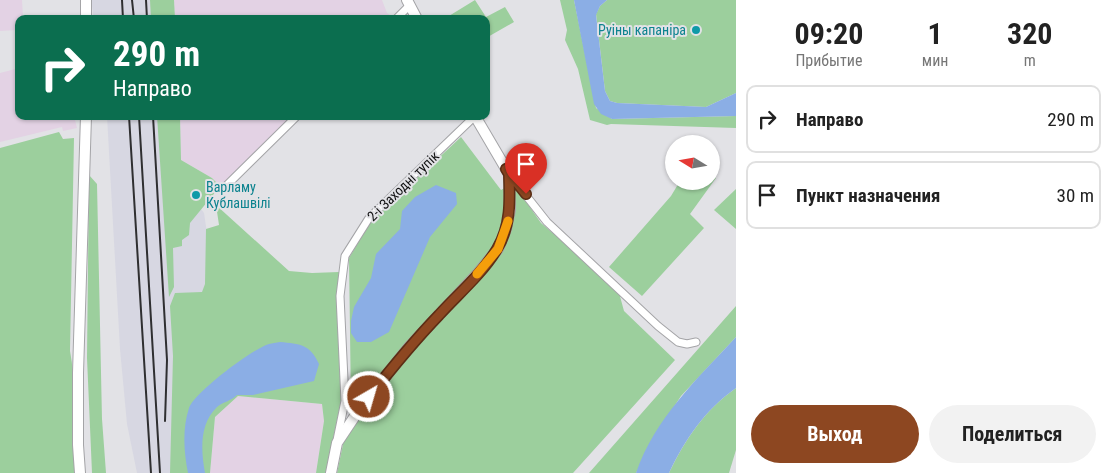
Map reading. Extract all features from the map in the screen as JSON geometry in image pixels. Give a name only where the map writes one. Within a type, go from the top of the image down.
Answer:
[{"type":"main road","points":[[86,0],[86,15]]},
{"type":"main road","points":[[408,3],[416,15]]},
{"type":"main road","points":[[80,473],[78,373],[86,120]]},
{"type":"main road","points":[[336,443],[359,410],[409,347],[498,249],[506,229],[510,210],[509,174],[477,120]]},
{"type":"main road","name":"2-і Заходні тупік","points":[[331,473],[336,443]]},
{"type":"street","points":[[399,15],[408,3]]},
{"type":"street","points":[[227,185],[293,120]]},
{"type":"street","name":"2-і Заходні тупік","points":[[336,443],[345,401],[340,296],[345,256],[368,218],[471,120]]},
{"type":"street","points":[[506,169],[547,222],[658,326],[678,342],[687,344],[696,342]]},
{"type":"street","points":[[345,401],[348,407],[359,410]]},
{"type":"shaded area","points":[[0,0],[22,0],[23,15],[15,15],[15,30],[0,31]]},
{"type":"shaded area","points":[[91,0],[174,0],[175,15],[93,15]]},
{"type":"shaded area","points":[[174,0],[382,0],[387,13],[390,15],[175,15]]},
{"type":"shaded area","points":[[15,69],[15,120],[75,120],[77,128],[63,131],[62,127],[0,142],[0,73]]},
{"type":"shaded area","points":[[107,120],[180,120],[181,160],[219,185],[201,209],[204,213],[214,281],[178,473],[137,473],[127,424],[120,349]]},
{"type":"shaded area","points":[[180,120],[293,120],[227,185],[219,185],[212,178],[181,160]]},
{"type":"shaded area","points":[[238,396],[322,404],[324,421],[316,473],[210,473],[215,417]]},
{"type":"green space","points":[[150,0],[174,0],[175,15],[151,15]]},
{"type":"green space","points":[[475,0],[485,15],[451,15]]},
{"type":"green space","points":[[560,0],[574,0],[596,108],[612,119],[736,116],[736,128],[607,125],[590,120],[578,69],[565,40],[567,30]]},
{"type":"green space","points":[[607,0],[736,0],[736,93],[706,107],[617,103],[610,101],[605,91],[596,14],[600,6]]},
{"type":"green space","points":[[505,7],[514,22],[490,36],[490,15]]},
{"type":"green space","points":[[157,120],[180,120],[181,160],[212,178],[219,185],[190,223],[189,235],[182,240],[182,246],[173,248],[174,287],[169,297]]},
{"type":"green space","points":[[59,132],[63,139],[74,138],[70,351],[73,381],[73,443],[76,473],[0,473],[0,148]]},
{"type":"green space","points":[[461,137],[501,190],[513,183],[541,223],[618,289],[624,311],[675,360],[573,473],[337,473],[351,406],[349,258],[371,221]]},
{"type":"green space","points":[[89,175],[97,184],[102,419],[106,473],[92,473],[87,358]]},
{"type":"green space","points":[[736,189],[736,229],[714,210]]},
{"type":"green space","points":[[675,190],[707,190],[690,214],[704,228],[642,296],[609,267]]},
{"type":"green space","points":[[216,205],[289,271],[312,273],[339,272],[337,297],[341,401],[326,473],[316,473],[324,421],[322,404],[238,396],[215,417],[210,473],[170,473],[173,356],[170,306],[175,293],[202,292],[205,284],[206,229],[219,225]]},
{"type":"green space","points":[[736,306],[736,337],[681,396],[636,473],[589,473]]},
{"type":"green space","points":[[736,388],[736,450],[729,473],[669,473],[682,448],[697,426],[715,406]]},
{"type":"water","points":[[574,0],[607,0],[600,6],[596,15],[605,91],[610,101],[617,103],[706,107],[736,93],[736,116],[612,119],[601,114],[594,104]]},
{"type":"water","points":[[436,185],[456,193],[457,204],[430,237],[389,332],[371,342],[357,342],[351,333],[354,307],[371,278],[376,254],[400,229],[402,211],[415,197]]},
{"type":"water","points":[[736,337],[736,388],[715,406],[697,426],[682,448],[669,473],[636,473],[654,435],[678,400]]},
{"type":"water","points":[[280,342],[304,346],[312,352],[319,364],[314,381],[253,395],[237,395],[217,407],[207,421],[204,430],[202,447],[205,473],[188,473],[185,433],[189,408],[193,401],[212,382],[238,362],[269,344]]},
{"type":"railway","points":[[122,0],[123,15]]},
{"type":"railway","points":[[132,0],[134,15]]},
{"type":"railway","points":[[146,0],[147,15]]},
{"type":"railway","points":[[129,120],[151,473]]},
{"type":"railway","points":[[139,120],[160,473]]},
{"type":"railway","points":[[153,120],[167,360],[165,421]]},
{"type":"slow traffic","points":[[477,274],[498,249],[508,221]]},
{"type":"place","name":"Руіны капаніра","points":[[696,30]]},
{"type":"place","name":"Варламу Кублашвілі","points":[[196,195]]},
{"type":"route","points":[[369,397],[409,347],[498,249],[506,229],[510,210],[509,174],[506,169],[526,194]]}]
